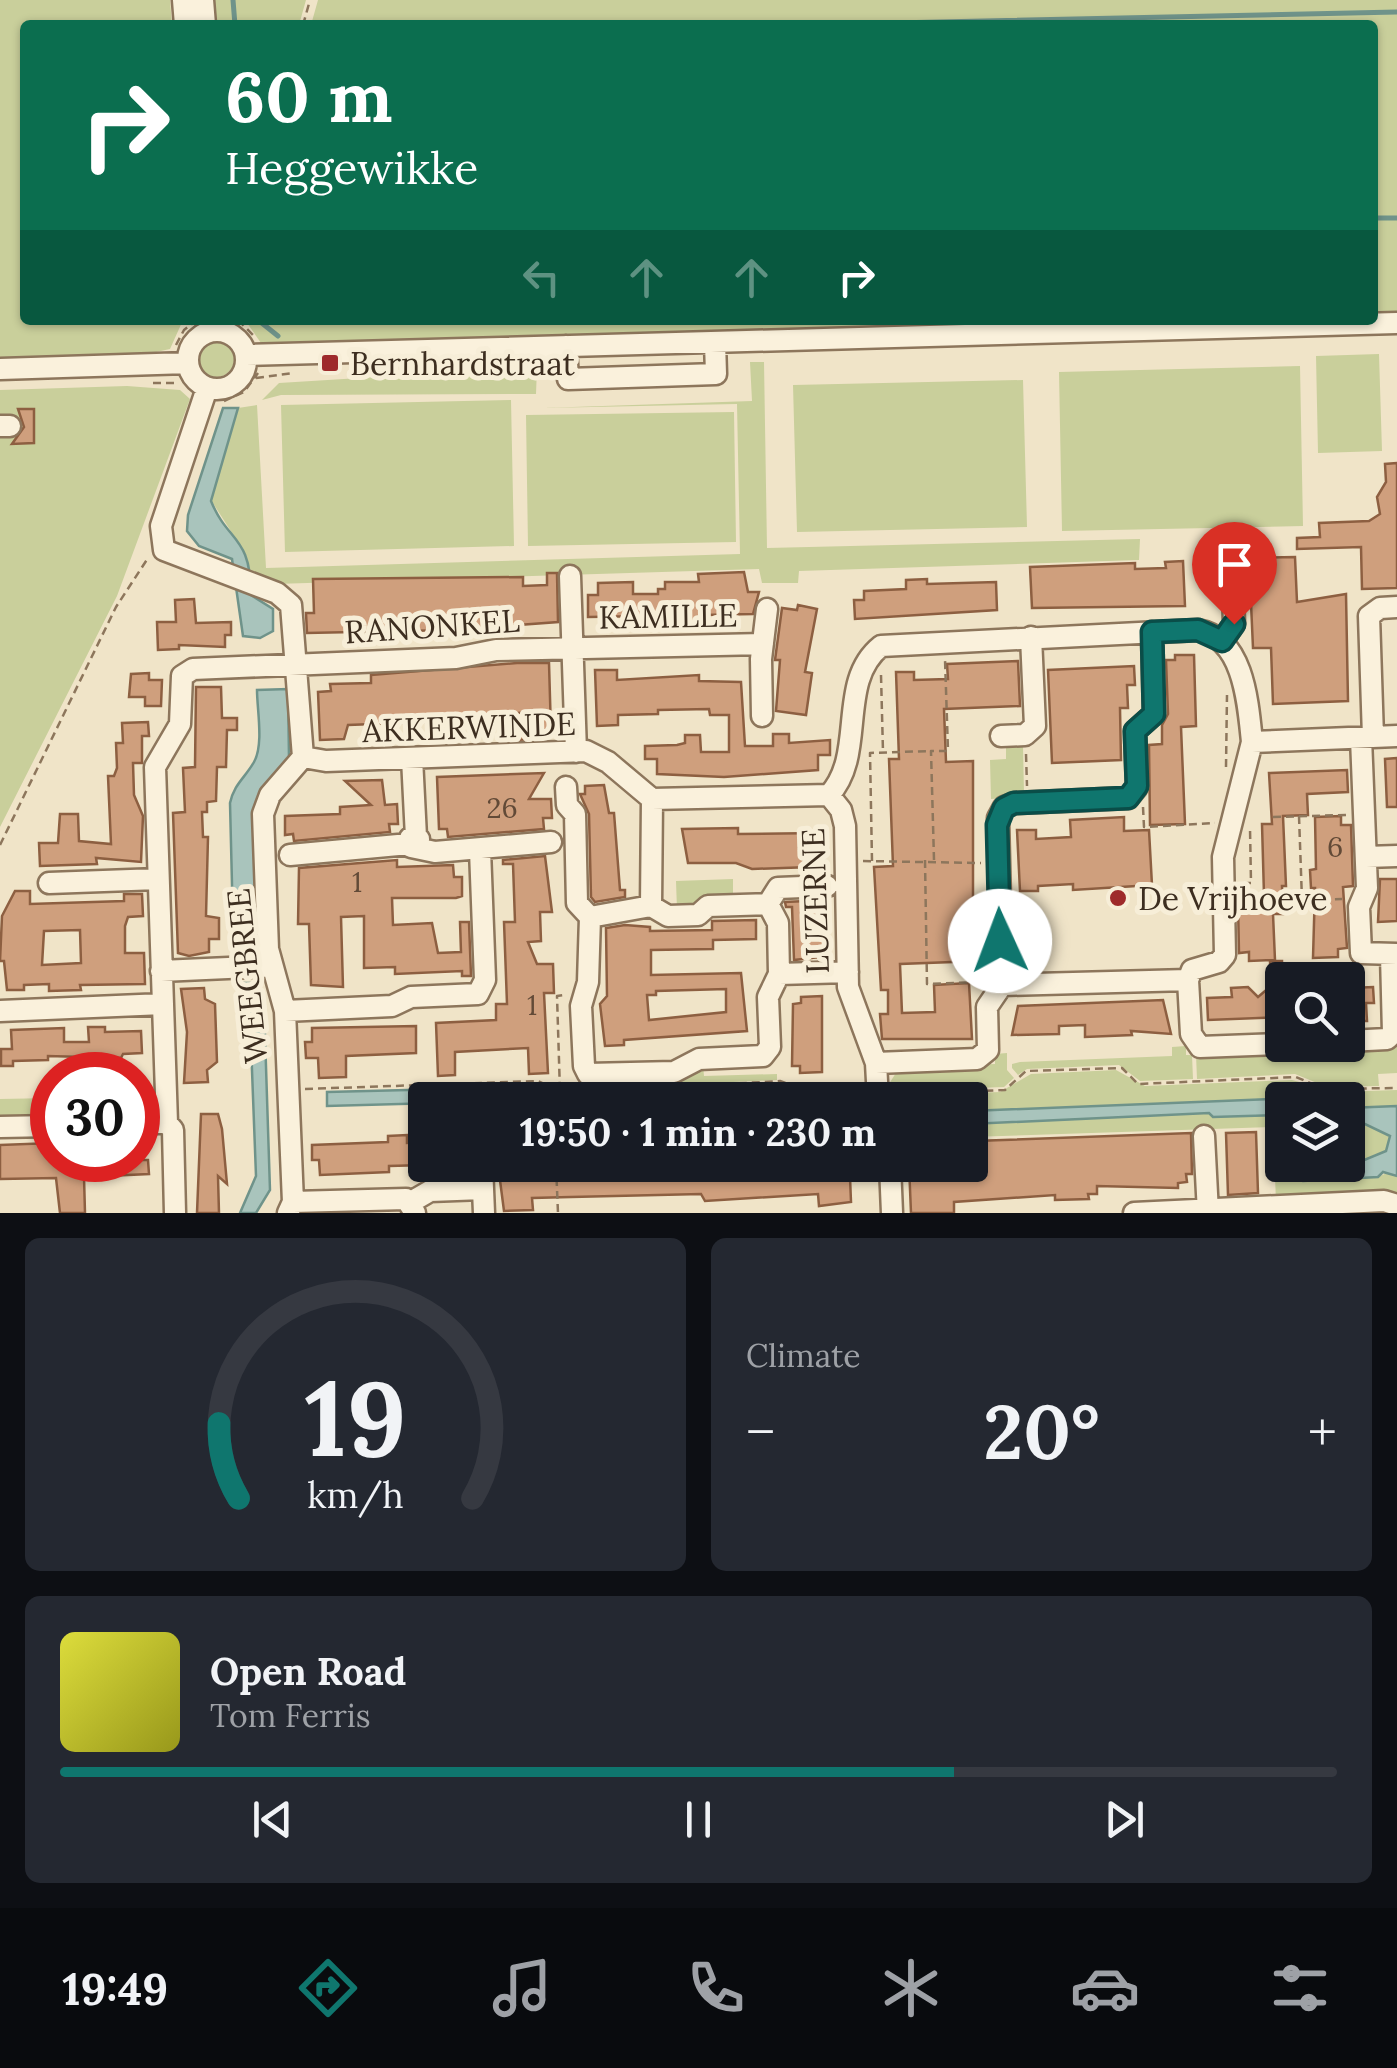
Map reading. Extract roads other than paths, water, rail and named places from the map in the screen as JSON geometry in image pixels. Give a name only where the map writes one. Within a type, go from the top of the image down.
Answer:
[{"type":"street","points":[[196,325],[188,363],[205,394]]},
{"type":"street","points":[[205,394],[238,380],[246,355],[234,325]]},
{"type":"street","points":[[246,355],[1325,325]]},
{"type":"street","points":[[566,346],[568,380],[716,374],[715,342]]},
{"type":"street","points":[[0,370],[188,363]]},
{"type":"street","points":[[205,394],[161,526],[164,550],[285,598],[291,605],[303,757]]},
{"type":"street","points":[[1222,641],[1234,624],[1232,560]]},
{"type":"street","name":"KAMILLE","points":[[570,576],[576,752]]},
{"type":"street","points":[[1365,1040],[1387,1039],[1393,1033],[1394,954],[1361,953],[1362,898],[1367,888],[1364,814],[1370,616],[1380,608],[1397,607]]},
{"type":"street","name":"KAMILLE","points":[[762,716],[763,644],[768,609]]},
{"type":"street","points":[[652,906],[652,799],[830,796],[846,768],[859,674],[868,656],[881,646],[1198,630],[1222,641],[1234,656],[1252,742],[1223,857],[1225,956],[1219,962],[1192,970],[1188,980],[1191,1034],[1200,1047],[1265,1045]]},
{"type":"street","points":[[876,1064],[984,1056],[989,1042],[987,1007],[1002,983],[998,818],[1004,808],[1027,802],[1128,798],[1137,786],[1135,731],[1154,714],[1152,632]]},
{"type":"street","points":[[1001,736],[1025,735],[1035,726],[1031,638]]},
{"type":"street","name":"KAMILLE","points":[[573,647],[763,644]]},
{"type":"street","name":"RANONKEL","points":[[158,879],[154,767],[180,724],[178,682],[194,669],[573,647]]},
{"type":"street","points":[[1252,742],[1397,736]]},
{"type":"street","name":"AKKERWINDE","points":[[303,757],[326,761],[576,752],[596,755],[652,799]]},
{"type":"street","name":"WEEGBREE","points":[[291,1208],[285,1010],[271,966],[265,804],[303,757]]},
{"type":"street","points":[[412,758],[414,842]]},
{"type":"street","points":[[566,787],[567,804],[575,814],[577,903],[590,917],[583,1057],[588,1074],[674,1072],[700,1058],[763,1056],[770,1047],[768,997],[779,974],[778,923],[768,904]]},
{"type":"street","name":"LUZERNE","points":[[830,796],[841,810],[845,826],[848,988],[876,1064],[877,1082]]},
{"type":"street","points":[[290,854],[414,842],[435,852],[551,842]]},
{"type":"street","points":[[285,1010],[392,1006],[411,997],[478,994],[485,980],[480,850]]},
{"type":"street","points":[[1366,857],[1397,856]]},
{"type":"street","points":[[49,882],[158,879],[167,1123],[173,1130],[176,1213]]},
{"type":"street","points":[[768,904],[778,888],[827,886]]},
{"type":"street","points":[[590,917],[652,906],[668,916],[698,915],[708,906],[768,904]]},
{"type":"street","points":[[162,972],[271,966]]},
{"type":"street","points":[[779,974],[848,972]]},
{"type":"street","points":[[1002,983],[1188,980]]},
{"type":"street","points":[[0,1012],[163,1004]]},
{"type":"street","points":[[160,1123],[167,1123]]},
{"type":"street","points":[[0,1127],[30,1126]]},
{"type":"street","points":[[1204,1136],[1208,1211]]},
{"type":"street","points":[[483,1182],[484,1213]]},
{"type":"street","points":[[891,1182],[892,1213]]},
{"type":"street","points":[[291,1208],[396,1198],[413,1208],[430,1191],[483,1190]]},
{"type":"street","points":[[1134,1213],[1384,1201],[1397,1204]]},
{"type":"water","points":[[223,408],[238,408],[211,501],[243,550],[251,595],[273,609],[273,631],[260,638],[243,636],[232,559],[199,546],[187,531],[188,515]]},
{"type":"water","points":[[288,689],[289,758],[266,790],[259,935],[250,947],[242,947],[234,940],[230,803],[257,755],[257,690]]},
{"type":"water","points":[[239,983],[256,983],[264,1005],[270,1190],[256,1213],[240,1213],[256,1176],[251,1044],[238,1015]]},
{"type":"water","points":[[408,1090],[408,1104],[327,1106],[327,1092]]},
{"type":"water","points":[[1265,1099],[1265,1115],[1213,1117],[1209,1113],[988,1123],[988,1110]]},
{"type":"water","points":[[1397,1106],[1397,1176],[1383,1172],[1378,1177],[1365,1178],[1365,1160],[1386,1151],[1390,1136],[1365,1124],[1365,1107]]},
{"type":"waterway","points":[[233,0],[235,20]]},
{"type":"waterway","points":[[1032,20],[1397,12]]},
{"type":"waterway","points":[[1378,218],[1397,218]]},
{"type":"waterway","points":[[264,325],[278,336]]},
{"type":"place","name":"Bernhardstraat","points":[[330,363]]},
{"type":"place","name":"De Vrijhoeve","points":[[1118,898]]}]
